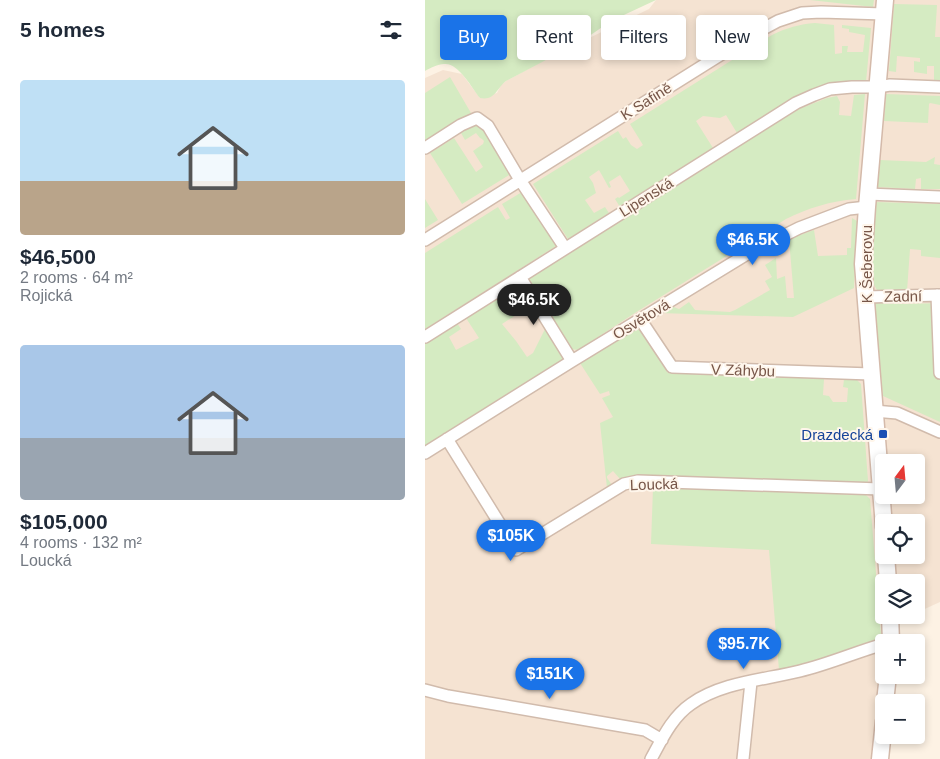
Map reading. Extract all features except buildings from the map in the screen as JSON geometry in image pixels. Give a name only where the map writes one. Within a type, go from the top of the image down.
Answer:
[{"type":"street","name":"K Šeberovu","points":[[878,454],[863,264],[885,7]]},
{"type":"street","name":"K Safině","points":[[425,240],[778,20],[802,13],[885,7]]},
{"type":"street","name":"Lipenská","points":[[425,337],[796,103],[830,89],[890,85],[940,87]]},
{"type":"street","points":[[425,148],[461,125],[477,118],[488,126],[565,248]]},
{"type":"street","name":"Osvětová","points":[[425,453],[571,361],[747,254],[799,228],[868,201],[940,197]]},
{"type":"street","points":[[519,277],[571,361]]},
{"type":"street","points":[[938,295],[940,373]]},
{"type":"street","name":"Zadní","points":[[866,298],[938,295]]},
{"type":"street","name":"V Záhybu","points":[[640,319],[672,368],[871,374]]},
{"type":"street","points":[[874,411],[897,413],[940,432]]},
{"type":"street","name":"Loucká","points":[[447,439],[516,550],[624,484],[638,481],[875,490]]},
{"type":"street","points":[[651,759],[676,716],[690,704],[707,694],[802,671],[875,647]]},
{"type":"street","points":[[743,759],[751,682]]},
{"type":"street","points":[[425,690],[448,696],[645,730],[661,740]]},
{"type":"street","points":[[880,759],[882,744]]},
{"type":"shaded area","points":[[656,0],[940,0],[940,602],[925,609],[925,574],[875,574],[875,624],[880,624],[881,634],[875,634],[875,684],[879,684],[878,694],[875,694],[872,759],[425,759],[425,78],[443,70],[462,74],[480,98],[497,93],[501,85],[506,81],[544,60],[591,60],[591,37],[601,32],[601,60],[686,60],[686,15],[637,15],[649,9]]},
{"type":"green space","points":[[425,0],[656,0],[624,15],[601,15],[601,28],[591,35],[591,15],[517,15],[517,60],[546,60],[506,81],[489,98],[480,98],[459,71],[449,64],[432,67],[425,71]]},
{"type":"green space","points":[[810,0],[874,0],[873,7]]},
{"type":"green space","points":[[894,4],[937,5],[935,37],[940,37],[940,81],[934,81],[934,66],[927,66],[927,74],[914,72],[914,61],[920,62],[920,58],[897,56],[896,72],[889,71]]},
{"type":"green space","points":[[804,24],[834,25],[835,54],[842,53],[842,46],[848,46],[847,52],[863,52],[865,35],[849,32],[849,29],[842,28],[842,25],[871,28],[866,82],[812,90],[786,102],[737,133],[726,115],[720,118],[703,116],[696,121],[713,148],[620,207],[615,199],[630,191],[620,175],[609,182],[611,187],[609,188],[599,170],[589,177],[596,193],[585,200],[594,213],[605,207],[609,213],[568,239],[533,184],[618,131],[623,139],[626,137],[631,145],[637,149],[643,145],[630,124],[732,60],[768,60],[768,38],[783,30]]},
{"type":"green space","points":[[450,77],[471,113],[425,142],[425,93]]},
{"type":"green space","points":[[865,94],[856,199],[837,201],[786,219],[578,350],[571,349],[530,283],[530,277],[799,109],[837,96],[840,102],[839,115],[851,116],[854,95]]},
{"type":"green space","points":[[886,94],[940,96],[940,105],[929,104],[928,123],[884,121]]},
{"type":"green space","points":[[479,123],[511,174],[462,204],[430,153],[454,138],[476,172],[483,167],[473,151],[483,144],[484,141],[476,133],[465,140],[461,133]]},
{"type":"green space","points":[[935,157],[934,164],[940,165],[940,189],[921,189],[921,178],[916,179],[915,189],[877,187],[880,160],[926,162]]},
{"type":"green space","points":[[522,192],[556,246],[425,329],[425,253],[498,207],[506,220],[510,218],[502,204]]},
{"type":"green space","points":[[425,199],[438,220],[425,228]]},
{"type":"green space","points":[[876,202],[940,204],[940,258],[921,256],[921,250],[910,249],[907,291],[880,291],[874,285],[872,253]]},
{"type":"green space","points":[[852,218],[857,221],[854,288],[793,317],[659,313],[671,306],[679,309],[689,302],[695,310],[730,312],[735,310],[770,290],[765,281],[772,277],[765,265],[776,258],[777,279],[785,276],[787,298],[794,298],[789,239],[814,230],[818,256],[847,255],[847,248],[851,248]]},
{"type":"green space","points":[[517,286],[530,306],[502,324],[527,357],[533,353],[545,329],[564,359],[425,447],[425,343],[457,323],[461,329],[449,337],[456,350],[479,338],[466,318]]},
{"type":"green space","points":[[874,303],[940,303],[940,422],[883,396]]},
{"type":"green space","points":[[638,326],[668,373],[824,379],[823,395],[829,396],[833,402],[847,402],[848,388],[843,387],[844,380],[857,380],[861,384],[867,483],[638,476],[620,479],[613,471],[607,476],[612,485],[607,488],[600,423],[613,417],[602,398],[610,395],[609,391],[600,394],[580,363]]},
{"type":"green space","points":[[653,488],[866,495],[870,499],[876,574],[875,624],[880,624],[881,634],[875,634],[875,641],[840,655],[779,670],[769,550],[651,544]]},
{"type":"place","name":"Drazdecká","points":[[883,434]]}]
